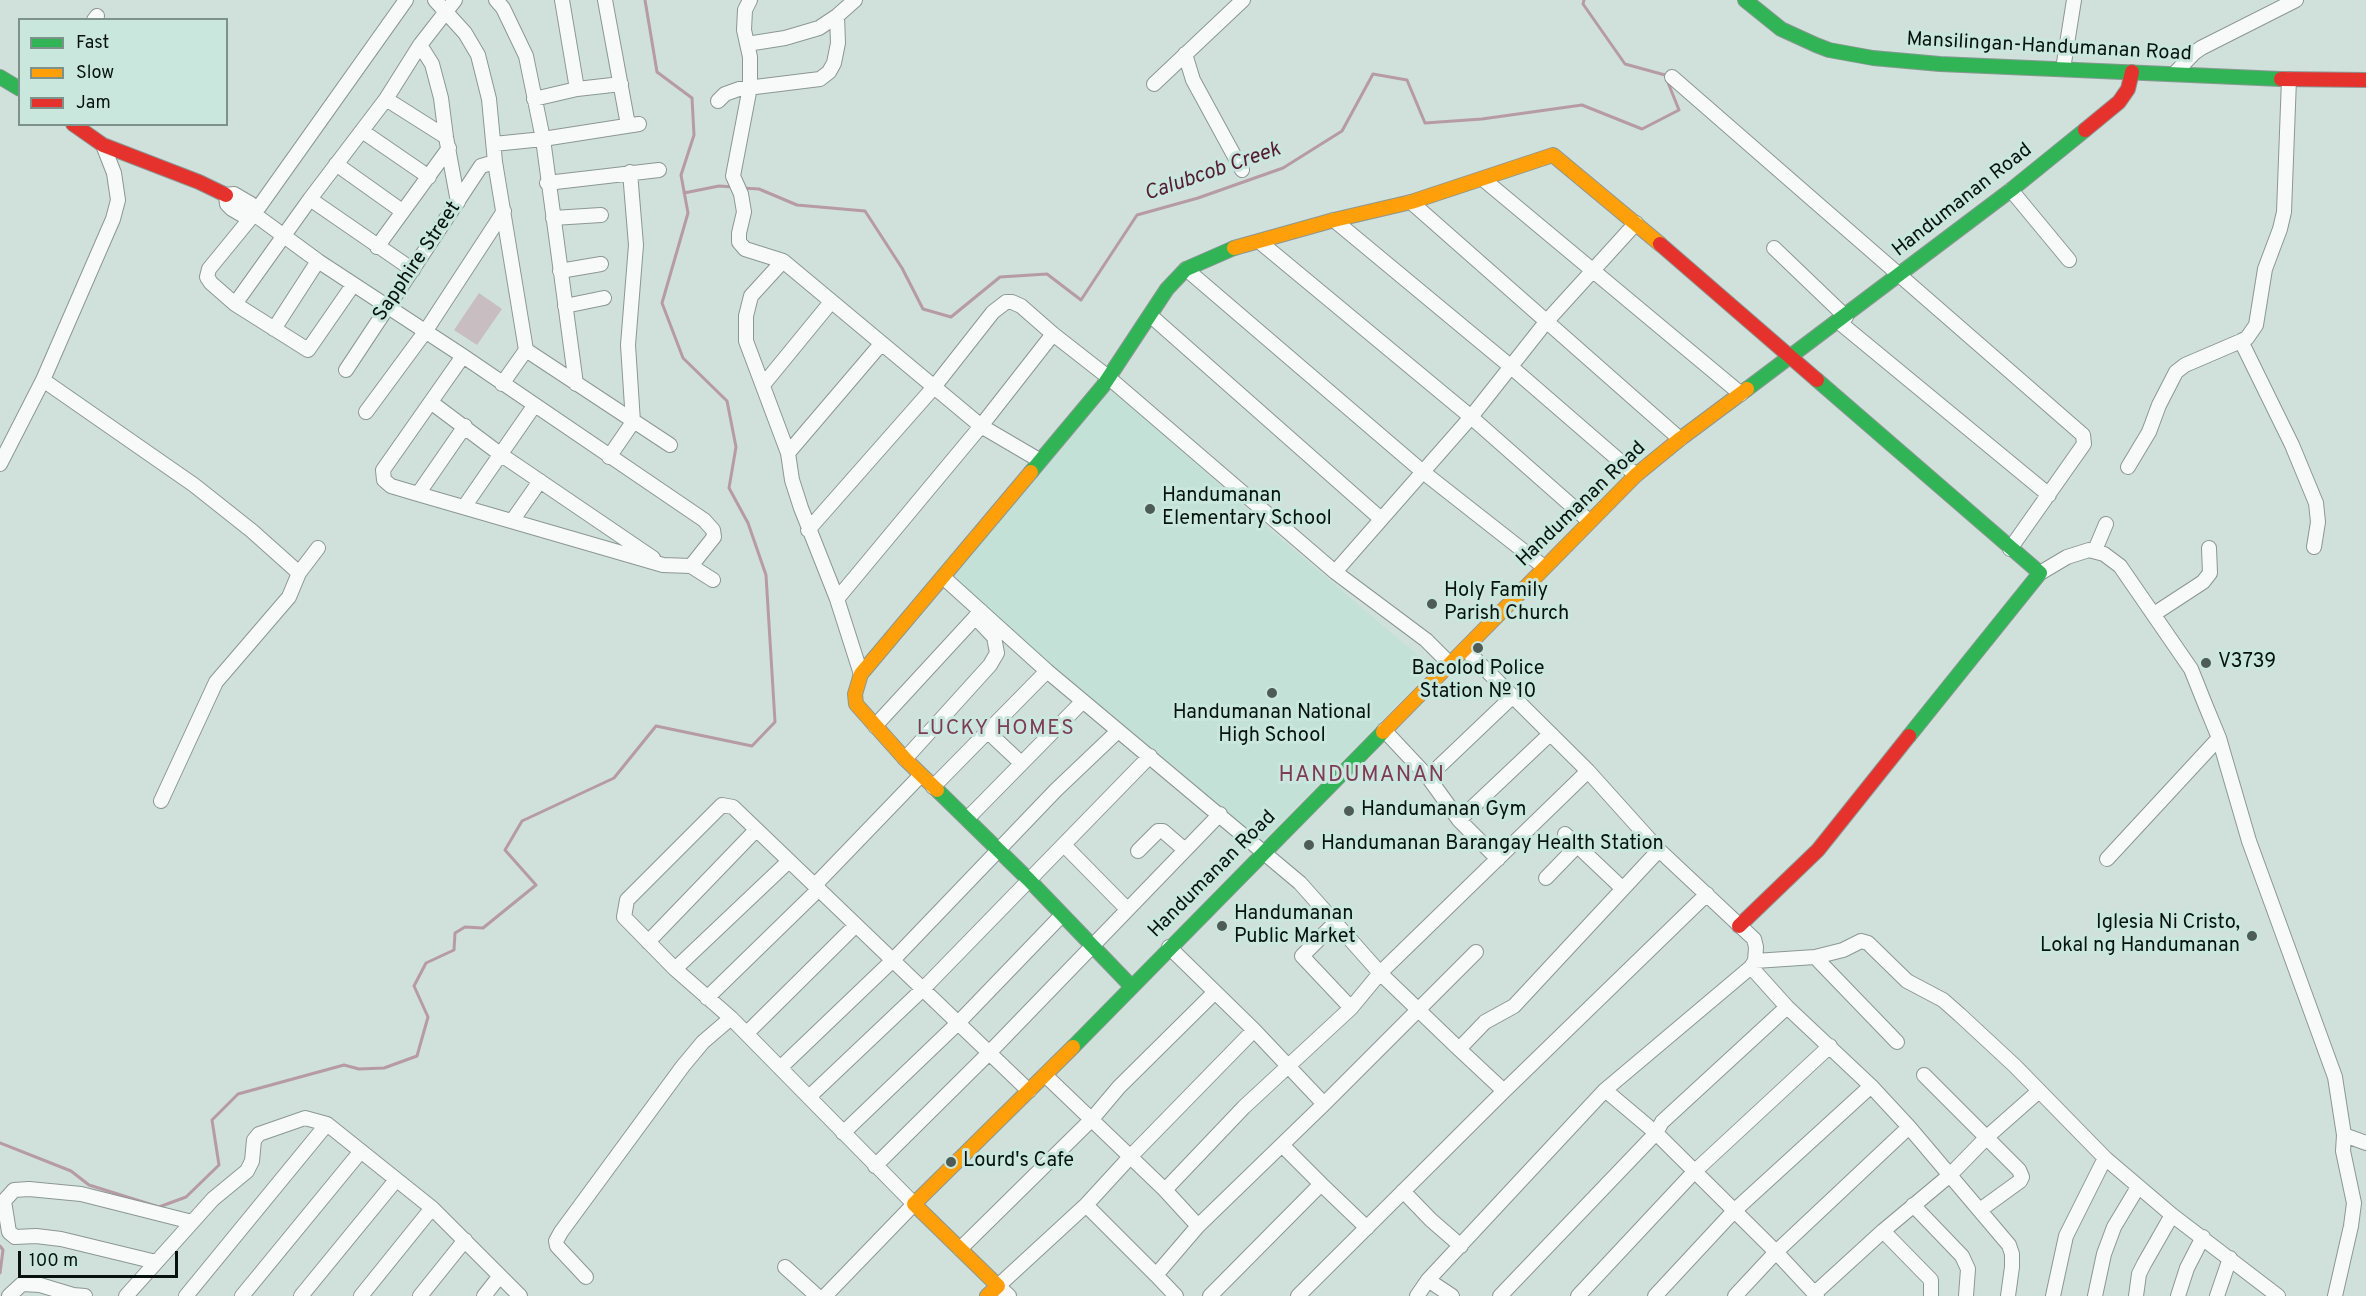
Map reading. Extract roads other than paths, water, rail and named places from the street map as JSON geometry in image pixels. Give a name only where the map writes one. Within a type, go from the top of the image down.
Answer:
[{"type":"street","points":[[353,285],[308,350],[235,304],[211,284],[207,277],[209,269],[254,214],[406,0]]},
{"type":"street","points":[[435,0],[465,33],[478,56],[489,99],[495,162],[526,350],[502,384]]},
{"type":"street","points":[[235,304],[310,199],[386,99],[420,45],[455,0]]},
{"type":"street","points":[[562,0],[577,89]]},
{"type":"street","points":[[494,144],[543,140],[634,124],[621,84],[605,0]]},
{"type":"street","points":[[750,0],[745,10],[744,30],[750,87],[733,176],[741,194],[744,212],[739,242],[746,249],[783,261],[981,426],[1039,459]]},
{"type":"street","points":[[747,44],[803,34],[819,28],[855,0]]},
{"type":"street","points":[[1154,84],[1243,0]]},
{"type":"street","name":"Mansilingan-Handumanan Road","points":[[1745,0],[1781,29],[1829,50],[1873,58],[1940,64],[2175,73],[2235,78],[2366,80]]},
{"type":"street","points":[[2063,69],[2074,0]]},
{"type":"street","points":[[2175,73],[2201,48],[2296,0]]},
{"type":"street","points":[[502,3],[526,56],[543,140],[576,384]]},
{"type":"street","points":[[718,101],[725,94],[750,87],[820,79],[829,72],[834,63],[838,43],[837,16]]},
{"type":"street","points":[[420,45],[432,64],[436,76],[458,202]]},
{"type":"street","points":[[1185,54],[1193,80],[1242,170]]},
{"type":"street","name":"Handumanan Road","points":[[914,1204],[1045,1075],[1636,475],[1741,394],[1843,320],[2011,190],[2119,102],[2128,89],[2132,72]]},
{"type":"street","points":[[0,77],[18,88]]},
{"type":"street","points":[[1672,77],[2083,435],[2084,444],[2010,549]]},
{"type":"street","points":[[2127,467],[2149,432],[2162,396],[2176,372],[2185,365],[2247,338],[2256,325],[2265,269],[2284,212],[2289,79]]},
{"type":"street","points":[[534,99],[577,89],[621,84]]},
{"type":"street","points":[[386,99],[447,142]]},
{"type":"street","points":[[76,126],[103,145],[199,182],[226,195],[227,204],[232,209],[244,216],[254,214],[353,285],[463,356],[704,520],[713,530],[714,537],[691,566]]},
{"type":"street","points":[[362,131],[429,177]]},
{"type":"street","points":[[377,247],[429,177],[447,142]]},
{"type":"street","points":[[0,464],[43,380],[113,219],[118,200],[114,173],[103,145]]},
{"type":"street","points":[[1131,986],[1029,880],[904,759],[856,704],[855,694],[861,674],[1039,459],[1103,386],[1167,289],[1186,269],[1227,250],[1334,220],[1411,202],[1548,155],[1556,155],[2040,573]]},
{"type":"street","name":"Sapphire Street","points":[[346,370],[481,166],[495,162]]},
{"type":"street","points":[[336,164],[402,211]]},
{"type":"street","points":[[547,183],[659,170]]},
{"type":"street","points":[[609,457],[633,422],[628,345],[636,245],[630,172]]},
{"type":"street","points":[[1483,179],[1741,394]]},
{"type":"street","points":[[2011,190],[2070,261]]},
{"type":"street","points":[[310,199],[413,270]]},
{"type":"street","points":[[1411,202],[1680,440]]},
{"type":"street","points":[[366,412],[425,332],[504,211]]},
{"type":"street","points":[[553,218],[601,215]]},
{"type":"street","points":[[1334,220],[1510,366],[1636,475]]},
{"type":"street","points":[[1335,572],[1471,417],[1546,322],[1636,222]]},
{"type":"street","points":[[1260,242],[1471,417],[1589,521]]},
{"type":"street","points":[[1774,248],[1843,320],[2049,495]]},
{"type":"street","points":[[274,329],[318,261]]},
{"type":"street","points":[[783,261],[751,296],[746,316],[746,341],[788,453],[792,480],[808,530],[837,599],[861,674]]},
{"type":"street","points":[[560,271],[602,264]]},
{"type":"street","points":[[1186,269],[1423,472],[1544,567]]},
{"type":"street","points":[[565,306],[603,298]]},
{"type":"street","points":[[763,385],[831,302]]},
{"type":"street","points":[[808,530],[934,387],[993,312],[1006,302],[1021,306],[1108,377],[1335,572],[1426,640],[1450,664]]},
{"type":"street","points":[[1151,316],[1381,519]]},
{"type":"street","points":[[837,599],[981,426],[1053,334]]},
{"type":"street","points":[[2241,341],[2292,446],[2316,503],[2318,522],[2314,547]]},
{"type":"street","points":[[788,453],[881,344]]},
{"type":"street","points":[[526,350],[670,445]]},
{"type":"street","points":[[463,356],[432,403],[382,470],[384,480],[390,486],[663,565],[691,566],[712,580]]},
{"type":"street","points":[[43,380],[194,485],[252,531],[299,573]]},
{"type":"street","points":[[432,403],[500,454],[663,565]]},
{"type":"street","points":[[464,507],[534,406]]},
{"type":"street","points":[[418,494],[465,426]]},
{"type":"street","points":[[512,521],[540,481]]},
{"type":"street","points":[[2096,550],[2106,524]]},
{"type":"street","points":[[161,801],[216,682],[290,597],[299,573],[318,548]]},
{"type":"street","points":[[2154,614],[2203,582],[2210,573],[2209,548]]},
{"type":"street","points":[[1740,926],[1818,850],[2040,573],[2067,557],[2096,550],[2104,554],[2120,566],[2190,669],[2219,738],[2249,841],[2335,1077],[2344,1135],[2343,1151],[2354,1203],[2335,1296]]},
{"type":"street","points":[[943,577],[978,614],[1300,883],[1380,973],[1504,1091]]},
{"type":"street","points":[[875,726],[978,614]]},
{"type":"street","points":[[904,759],[990,665],[997,653],[994,637],[978,614]]},
{"type":"street","points":[[1465,649],[1588,771],[1659,850],[1754,939],[1756,947],[1753,964],[1787,1008],[1871,1086],[1909,1127],[2009,1245],[2012,1254],[2008,1296]]},
{"type":"street","points":[[933,787],[1047,671]]},
{"type":"street","points":[[1428,777],[1512,696]]},
{"type":"street","points":[[967,819],[1020,762],[1083,701]]},
{"type":"street","points":[[1384,730],[1428,777],[1459,820],[1498,859]]},
{"type":"street","points":[[780,1068],[893,960],[998,850],[1118,731]]},
{"type":"street","points":[[988,732],[1020,762]]},
{"type":"street","points":[[1459,820],[1550,734]]},
{"type":"street","points":[[2107,859],[2219,738]]},
{"type":"street","points":[[809,1097],[923,989],[1150,756]]},
{"type":"street","points":[[1165,1190],[1244,1107],[1351,1008],[1380,973],[1588,771]]},
{"type":"street","points":[[707,998],[817,887],[921,775]]},
{"type":"street","points":[[1009,1296],[875,1166],[732,1018],[707,998],[648,942],[624,917],[627,900],[722,806],[733,807],[1029,1091]]},
{"type":"street","points":[[875,1166],[989,1053],[1220,814]]},
{"type":"street","points":[[648,942],[756,830]]},
{"type":"street","points":[[1138,851],[1158,831],[1163,831],[1185,850]]},
{"type":"street","points":[[1565,834],[1622,888]]},
{"type":"street","points":[[1064,845],[1127,909]]},
{"type":"street","points":[[1546,878],[1578,845]]},
{"type":"street","points":[[1459,1049],[1485,1022],[1514,1006],[1659,850]]},
{"type":"street","points":[[675,969],[789,861]]},
{"type":"street","points":[[1298,1296],[1504,1091],[1707,894]]},
{"type":"street","points":[[843,1133],[958,1023],[1062,915]]},
{"type":"street","points":[[1335,923],[1302,956],[1351,1008]]},
{"type":"street","points":[[747,1034],[856,925]]},
{"type":"street","points":[[1417,1296],[1428,1280],[1605,1090],[1753,964],[1815,957],[1843,950],[1861,941],[1868,943],[1908,981],[1942,1000],[1960,1015],[2105,1158],[2172,1215],[2230,1258],[2264,1291],[2278,1296]]},
{"type":"street","points":[[1169,947],[1254,1030],[1324,1104]]},
{"type":"street","points":[[1155,1275],[1198,1226],[1476,952]]},
{"type":"street","points":[[1815,957],[1898,1042]]},
{"type":"street","points":[[960,1249],[1092,1119],[1119,1087],[1215,992]]},
{"type":"street","points":[[1500,1296],[1656,1134],[1662,1122],[1787,1008]]},
{"type":"street","points":[[586,1277],[557,1246],[556,1241],[561,1232],[683,1066],[703,1042],[732,1018]]},
{"type":"street","points":[[987,1296],[1086,1205],[1254,1030]]},
{"type":"street","points":[[1578,1296],[1694,1172],[1830,1046]]},
{"type":"street","points":[[1045,1075],[1165,1190],[1198,1226]]},
{"type":"street","points":[[1924,1075],[2019,1170],[2022,1177],[2012,1189],[1980,1210]]},
{"type":"street","points":[[1655,1296],[1734,1211],[1871,1086]]},
{"type":"street","points":[[1605,1090],[1656,1134],[1776,1252],[1811,1294],[1950,1175],[1986,1137],[2039,1091]]},
{"type":"street","points":[[126,1296],[213,1199],[247,1171],[252,1161],[254,1140],[259,1134],[305,1118],[327,1124],[432,1208],[520,1296]]},
{"type":"street","points":[[186,1296],[327,1124]]},
{"type":"street","points":[[1735,1296],[1776,1252],[1909,1127]]},
{"type":"street","points":[[2344,1135],[2366,1143]]},
{"type":"street","points":[[1282,1145],[1367,1228]]},
{"type":"street","points":[[242,1296],[361,1151]]},
{"type":"street","points":[[2054,1296],[2066,1236],[2082,1199],[2105,1158]]},
{"type":"street","points":[[301,1296],[396,1180]]},
{"type":"street","points":[[1210,1296],[1321,1184]]},
{"type":"street","points":[[2095,1296],[2110,1236],[2138,1187]]},
{"type":"street","points":[[156,1262],[61,1239],[36,1236],[15,1237],[9,1232],[4,1201],[14,1190],[29,1189],[81,1194],[192,1222]]},
{"type":"street","points":[[1403,1191],[1431,1220],[1461,1245]]},
{"type":"street","points":[[825,1296],[914,1204]]},
{"type":"street","points":[[1086,1205],[1176,1296]]},
{"type":"street","points":[[1913,1205],[1962,1256],[1968,1269],[1966,1296]]},
{"type":"street","points":[[361,1296],[432,1208]]},
{"type":"street","points":[[2136,1296],[2139,1274],[2172,1215]]},
{"type":"street","points":[[1883,1231],[1931,1280],[1931,1296]]},
{"type":"street","points":[[2178,1296],[2187,1268],[2203,1237]]},
{"type":"street","points":[[420,1296],[465,1240]]},
{"type":"street","points":[[2217,1296],[2230,1258]]},
{"type":"street","points":[[785,1267],[816,1296]]},
{"type":"street","points":[[484,1296],[499,1277]]},
{"type":"street","points":[[1428,1280],[1452,1296]]},
{"type":"street","points":[[9,1296],[22,1284],[40,1285],[76,1296]]},
{"type":"waterway","points":[[0,1143],[71,1171],[89,1185],[159,1207],[186,1197],[219,1165],[212,1120],[238,1094],[344,1065],[359,1069],[384,1068],[417,1056],[428,1017],[414,986],[426,963],[454,950],[455,933],[465,927],[483,928],[536,885],[505,850],[522,821],[614,778],[656,726],[752,746],[775,722],[766,575],[748,523],[729,488],[736,447],[727,401],[683,358],[662,303],[688,213],[681,175],[694,135],[692,98],[657,72],[645,0]]},
{"type":"waterway","name":"Calubcob Creek","points":[[742,188],[759,189],[797,205],[865,211],[902,268],[923,309],[951,317],[1000,277],[1047,274],[1081,300],[1137,215],[1198,198],[1283,168],[1342,131],[1373,74],[1407,80],[1425,123],[1482,119],[1582,105],[1642,129],[1679,110],[1665,75],[1625,64],[1583,4],[1584,0]]},
{"type":"waterway","name":"Calubcob Creek","points":[[684,193],[719,186],[733,187]]},
{"type":"waterway","points":[[0,1246],[3,1250],[0,1273]]},
{"type":"place","name":"Handumanan Elementary School","points":[[1150,509]]},
{"type":"place","name":"Holy Family Parish Church","points":[[1432,604]]},
{"type":"place","name":"Bacolod Police Station № 10","points":[[1478,648]]},
{"type":"place","name":"V3739","points":[[2206,663]]},
{"type":"place","name":"Handumanan National High School","points":[[1272,693]]},
{"type":"place","name":"Handumanan Gym","points":[[1349,811]]},
{"type":"place","name":"Handumanan Barangay Health Station","points":[[1309,845]]},
{"type":"place","name":"Handumanan Public Market","points":[[1222,926]]},
{"type":"place","name":"Iglesia Ni Cristo, Lokal ng Handumanan","points":[[2252,936]]},
{"type":"place","name":"Lourd's Cafe","points":[[951,1162]]},
{"type":"district","name":"LUCKY HOMES","points":[[996,730]]},
{"type":"district","name":"HANDUMANAN","points":[[1362,777]]}]
